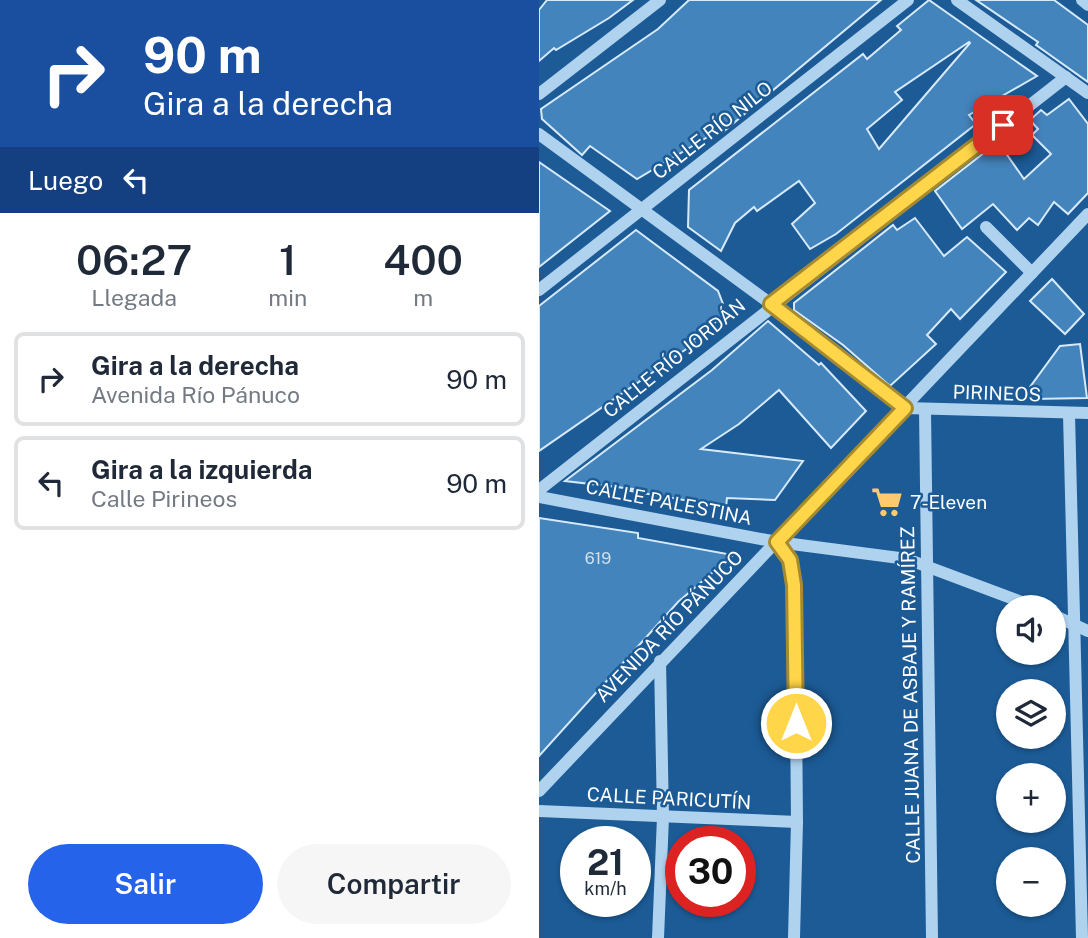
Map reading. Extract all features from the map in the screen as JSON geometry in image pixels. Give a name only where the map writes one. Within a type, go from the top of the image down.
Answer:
[{"type":"street","points":[[539,94],[660,0]]},
{"type":"street","name":"CALLE RÍO NILO","points":[[539,290],[908,0]]},
{"type":"street","points":[[957,0],[1088,93]]},
{"type":"street","points":[[1082,0],[1088,5]]},
{"type":"street","name":"CALLE RÍO JORDÁN","points":[[539,490],[771,304],[1066,77]]},
{"type":"street","points":[[539,134],[771,304],[905,408]]},
{"type":"street","name":"AVENIDA RÍO PÁNUCO","points":[[539,791],[1088,214]]},
{"type":"street","points":[[986,228],[1032,273]]},
{"type":"street","name":"PIRINEOS","points":[[905,408],[1088,413]]},
{"type":"street","name":"CALLE JUANA DE ASBAJE Y RAMÍREZ","points":[[925,410],[932,938]]},
{"type":"street","points":[[1069,414],[1072,622],[1082,938]]},
{"type":"street","name":"CALLE PALESTINA","points":[[539,497],[777,542],[881,555],[927,565],[1004,595]]},
{"type":"street","points":[[777,542],[790,560],[794,585],[797,822],[794,938]]},
{"type":"street","points":[[1066,620],[1088,631]]},
{"type":"street","points":[[658,938],[663,817],[660,661]]},
{"type":"street","name":"CALLE PARICUTÍN","points":[[539,811],[797,822]]},
{"type":"building","points":[[547,0],[633,0],[609,18],[556,50],[554,48],[539,61],[539,10]]},
{"type":"building","points":[[689,0],[881,0],[723,132],[721,129],[637,179],[590,146],[582,155],[542,119],[541,109],[658,29]]},
{"type":"building","points":[[929,0],[1037,76],[969,115],[976,124],[836,234],[810,249],[792,224],[815,203],[799,181],[757,211],[754,207],[735,223],[721,251],[688,227],[689,190],[863,54],[867,59],[901,30],[897,26]],"holes":[[[970,43],[879,149],[867,129],[902,100],[895,92]]]},
{"type":"building","points":[[976,0],[1054,0],[1088,25],[1088,82],[1036,45],[1038,42]]},
{"type":"building","points":[[1069,99],[1088,124],[1088,193],[1068,214],[1054,202],[1038,225],[1029,218],[1017,230],[993,204],[962,229],[935,191],[998,142],[1024,179],[1051,154],[1032,135],[1038,129],[1030,120],[1041,110],[1047,115]]},
{"type":"building","points":[[539,162],[610,211],[539,267]]},
{"type":"building","points":[[915,218],[944,256],[967,237],[1006,272],[960,319],[951,309],[927,335],[936,344],[890,386],[843,345],[794,310],[794,303],[893,225],[897,230]]},
{"type":"building","points":[[636,230],[718,291],[723,304],[722,317],[693,340],[695,343],[539,451],[539,306]]},
{"type":"building","points":[[1052,279],[1084,314],[1065,334],[1030,301]]},
{"type":"building","points":[[768,321],[819,365],[821,363],[866,411],[831,448],[779,390],[739,424],[701,449],[803,461],[775,500],[727,498],[726,507],[630,491],[633,489],[565,481],[712,370]]},
{"type":"building","points":[[1080,344],[1087,398],[1033,399],[1030,387],[1060,346]]},
{"type":"building","points":[[539,518],[638,533],[638,538],[733,555],[678,602],[539,756]]},
{"type":"place","name":"7-Eleven","points":[[887,502]]},
{"type":"route","points":[[796,723],[794,585],[790,560],[777,542],[905,408],[771,304],[1003,125]]}]
